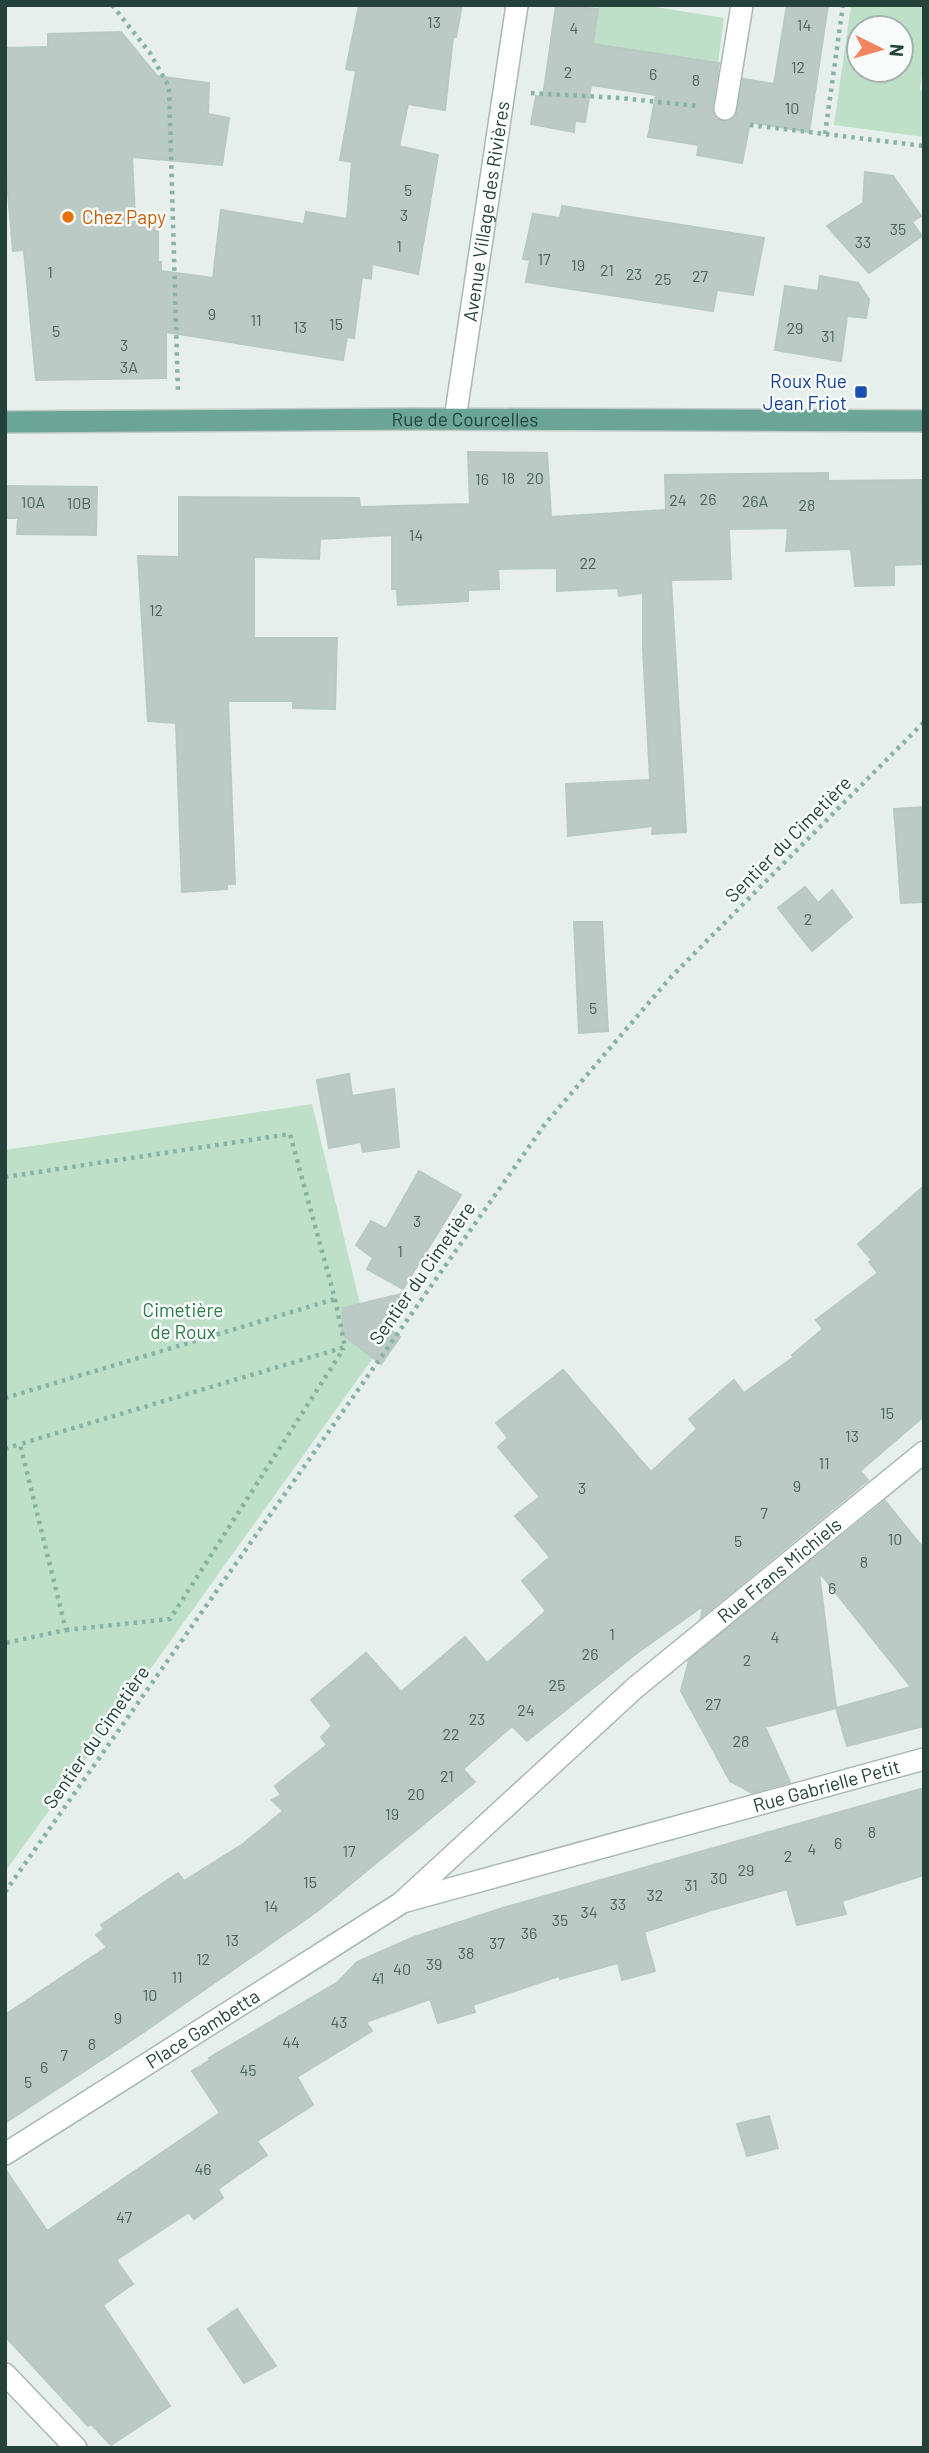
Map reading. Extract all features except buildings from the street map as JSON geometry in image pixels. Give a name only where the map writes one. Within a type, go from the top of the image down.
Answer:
[{"type":"main road","name":"Rue de Courcelles","points":[[5,422],[455,419],[924,421]]},
{"type":"street","name":"Avenue Village des Rivières","points":[[455,419],[517,5]]},
{"type":"street","points":[[725,109],[742,5]]},
{"type":"street","name":"Rue Frans Michiels","points":[[636,1687],[924,1452]]},
{"type":"street","name":"Place Gambetta","points":[[5,2154],[401,1903],[636,1687]]},
{"type":"street","name":"Rue Gabrielle Petit","points":[[730,1813],[924,1759]]},
{"type":"street","name":"Place Gambetta","points":[[401,1903],[730,1813]]},
{"type":"street","points":[[5,2374],[76,2448]]},
{"type":"path","points":[[113,5],[150,53],[169,86],[179,421]]},
{"type":"path","points":[[825,134],[844,5]]},
{"type":"path","points":[[506,92],[620,98],[725,109],[734,123],[924,146]]},
{"type":"path","name":"Sentier du Cimetière","points":[[5,1892],[545,1124],[670,978],[924,722]]},
{"type":"path","points":[[5,1177],[290,1134],[335,1299],[345,1347],[170,1619],[66,1630],[5,1643]]},
{"type":"path","points":[[5,1398],[335,1299]]},
{"type":"path","points":[[5,1449],[345,1347]]},
{"type":"path","points":[[20,1444],[66,1630]]},
{"type":"green space","points":[[598,5],[643,5],[724,18],[718,63],[635,50],[591,54]]},
{"type":"green space","points":[[851,5],[924,5],[924,63],[920,90],[924,91],[924,137],[834,125],[845,47],[845,84],[915,84],[915,14],[850,14]]},
{"type":"green space","name":"Cimetière de Roux","points":[[312,1104],[373,1358],[5,1872],[5,1150]]},
{"type":"place","name":"Chez Papy","points":[[68,217]]},
{"type":"place","name":"Roux Rue Jean Friot","points":[[861,392]]}]
